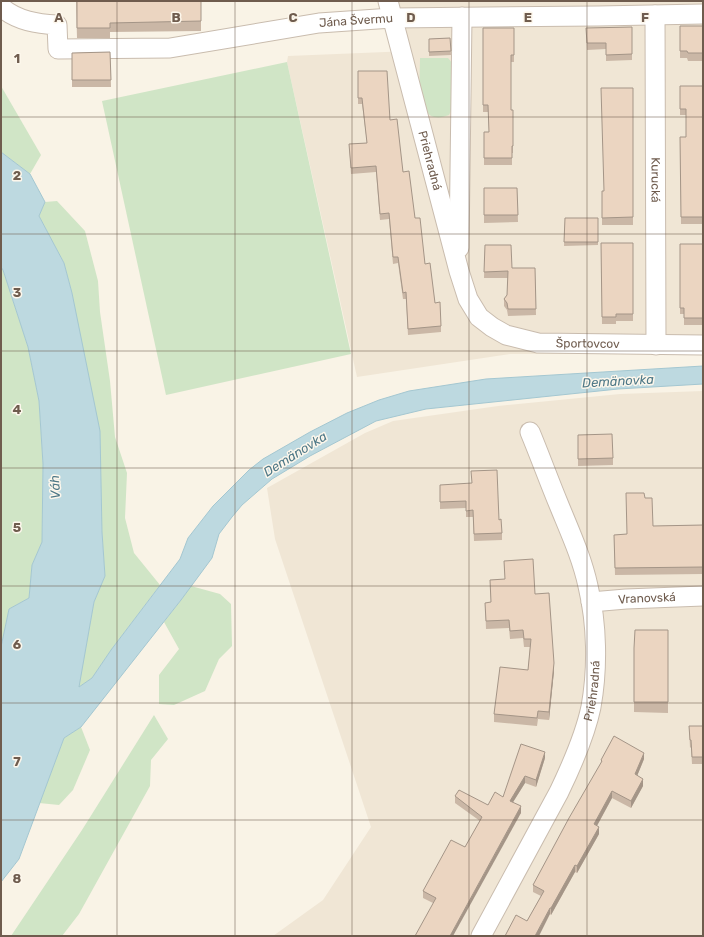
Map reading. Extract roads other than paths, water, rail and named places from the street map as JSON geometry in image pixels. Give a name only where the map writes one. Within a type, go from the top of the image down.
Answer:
[{"type":"street","name":"Jána Švermu","points":[[1,7],[22,20],[57,25],[58,49],[170,48],[319,23],[390,9],[462,17],[598,9],[655,15],[703,14]]},
{"type":"street","name":"Priehradná","points":[[390,9],[459,271],[468,299],[479,317]]},
{"type":"street","name":"Kurucká","points":[[655,15],[656,345]]},
{"type":"street","points":[[459,271],[462,17]]},
{"type":"street","name":"Športovcov","points":[[479,317],[506,335],[538,344],[703,345]]},
{"type":"street","name":"Priehradná","points":[[481,936],[559,792],[584,730],[591,708],[594,686],[594,629],[591,602],[585,573],[574,539],[530,432]]},
{"type":"street","name":"Vranovská","points":[[591,602],[703,596]]},
{"type":"water","points":[[1,152],[30,174],[45,202],[39,216],[64,263],[72,293],[100,431],[102,532],[105,576],[94,602],[79,687],[92,678],[111,650],[180,559],[188,538],[213,506],[249,470],[263,459],[347,413],[379,400],[409,391],[486,379],[703,366],[703,384],[618,389],[426,409],[376,421],[310,456],[272,479],[242,505],[232,517],[219,534],[212,558],[181,600],[81,727],[64,738],[19,859],[1,882],[1,647],[9,609],[29,598],[32,565],[42,542],[43,464],[39,401],[28,347],[1,267]]},
{"type":"water label","name":"Demänovka","points":[[618,381]]},
{"type":"water label","name":"Demänovka","points":[[295,454]]},
{"type":"water label","name":"Váh","points":[[55,487]]}]
